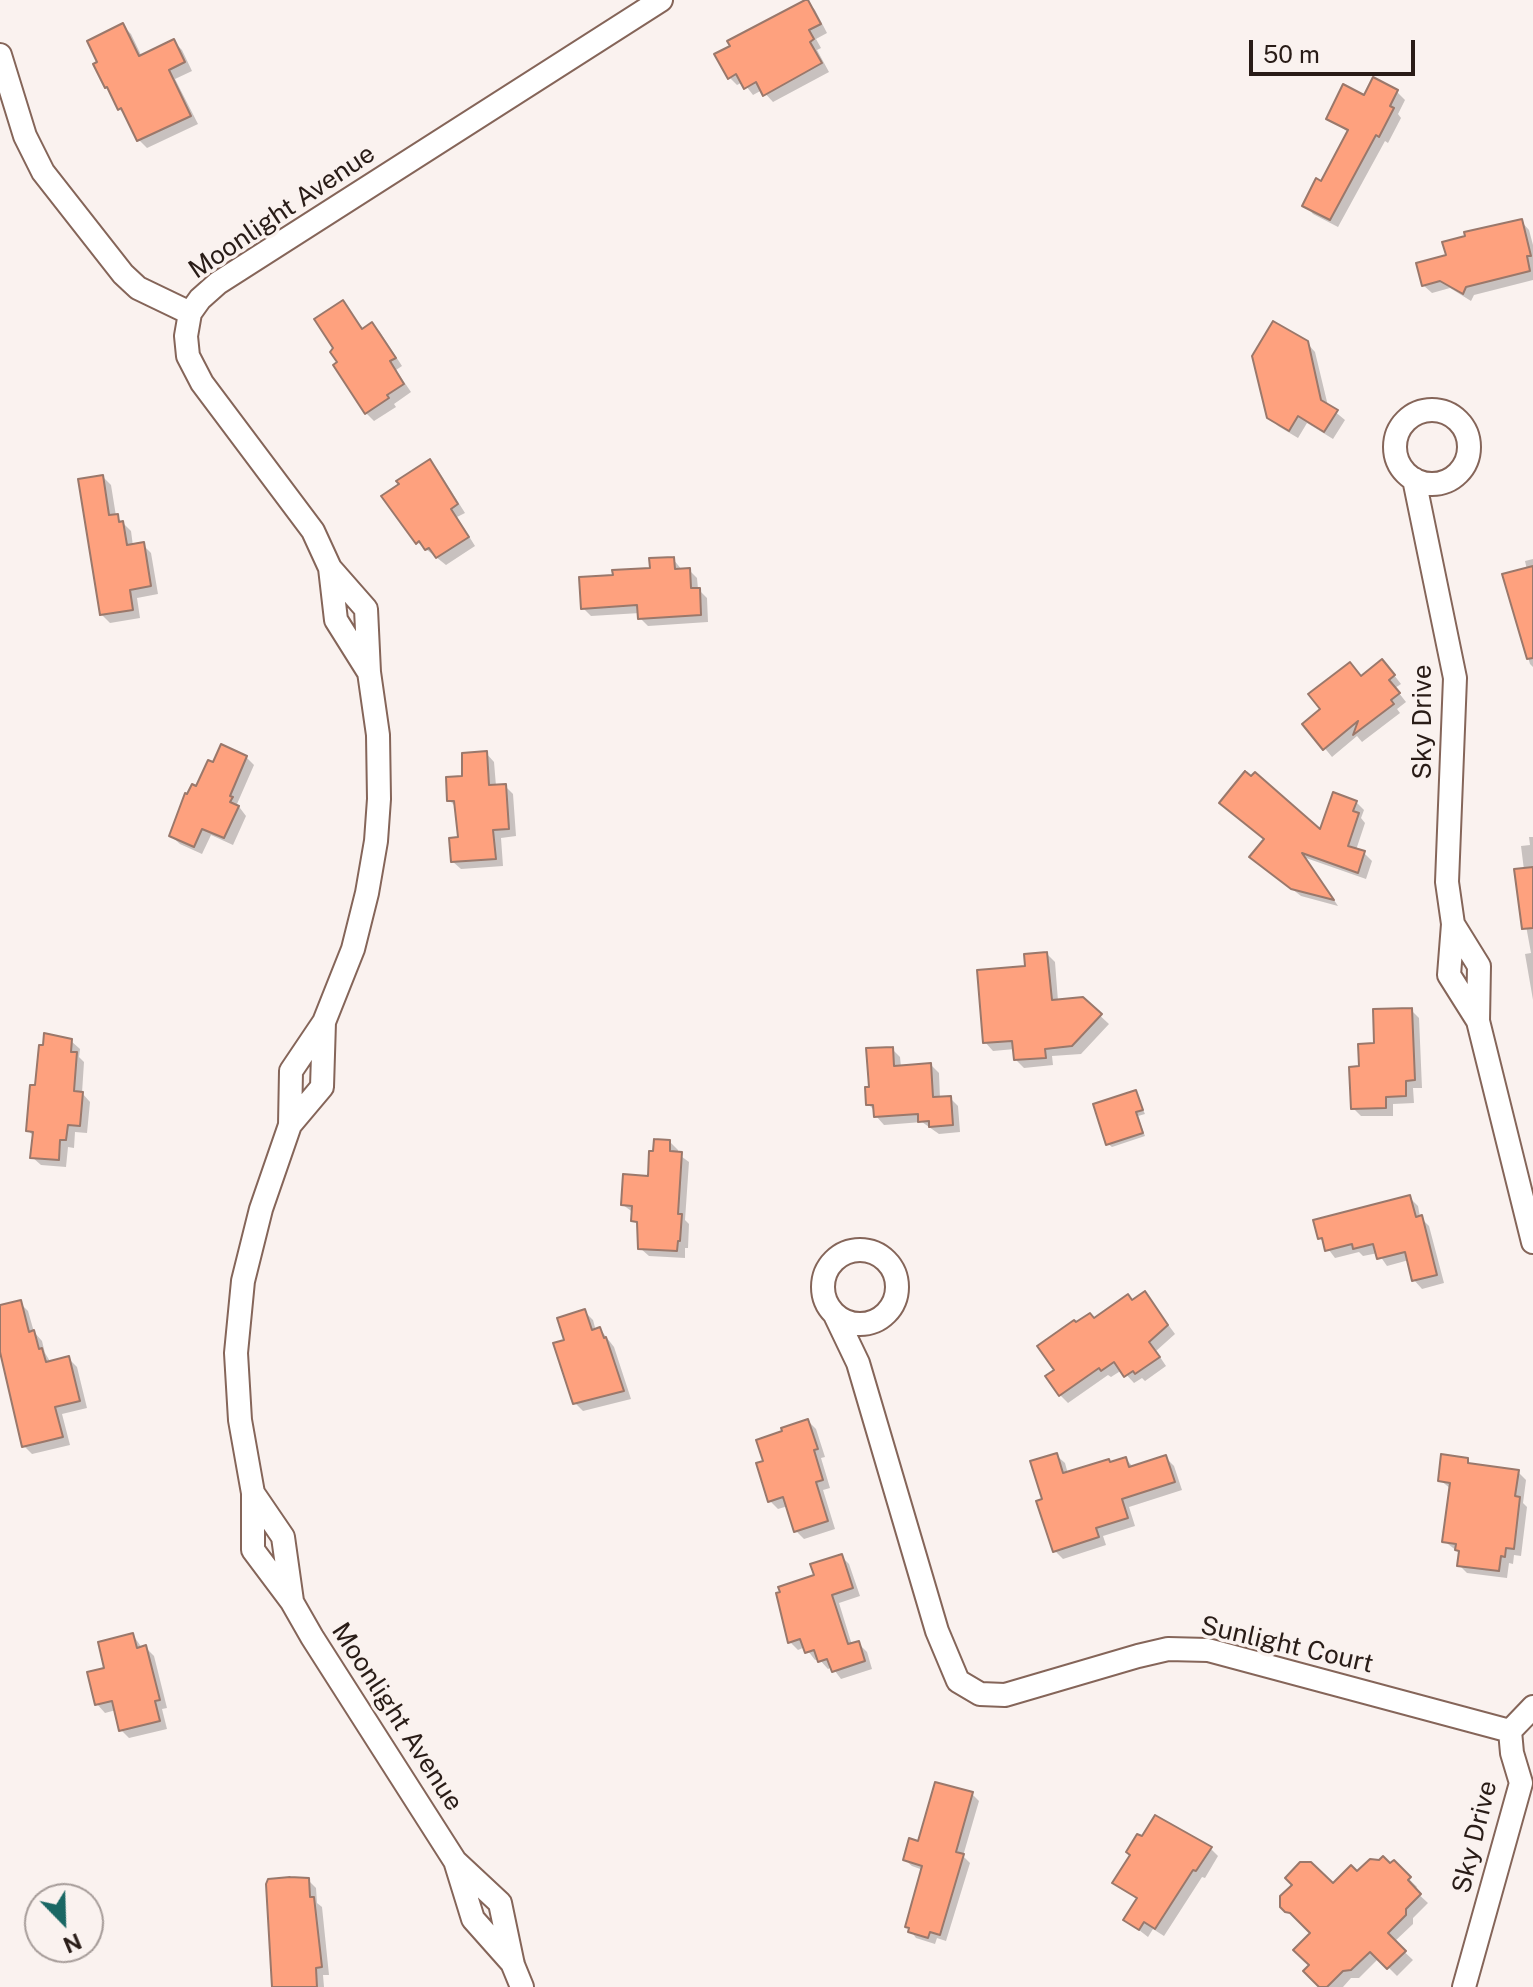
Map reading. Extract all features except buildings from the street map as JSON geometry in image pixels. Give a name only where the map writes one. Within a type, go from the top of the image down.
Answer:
[{"type":"street","name":"Moonlight Avenue","points":[[522,1987],[513,1965],[500,1903],[455,1861],[292,1602],[253,1550],[253,1493],[240,1420],[237,1367],[243,1281],[261,1209],[290,1125],[291,1071],[324,1022],[353,949],[367,893],[380,791],[378,735],[369,672],[366,609],[330,568],[313,531],[202,383],[188,356],[186,336],[190,313],[218,283],[661,0]]},
{"type":"street","points":[[0,55],[25,136],[43,172],[123,274],[138,288],[190,313]]},
{"type":"street","points":[[1423,522],[1449,480],[1465,463],[1468,440],[1457,420],[1436,411],[1424,411],[1412,416],[1396,436],[1397,461],[1414,479],[1437,484],[1449,480]]},
{"type":"street","name":"Sky Drive","points":[[1414,479],[1455,678],[1447,882],[1453,924],[1479,966],[1478,1021],[1533,1242]]},
{"type":"street","name":"Moonlight Avenue","points":[[330,568],[336,620],[369,672]]},
{"type":"street","name":"Moonlight Avenue","points":[[290,1125],[322,1087],[324,1022]]},
{"type":"street","points":[[868,1250],[889,1263],[898,1286],[890,1309],[861,1332],[835,1315],[824,1294],[823,1282],[827,1270],[844,1253],[868,1250]]},
{"type":"street","name":"Sunlight Court","points":[[861,1332],[858,1363],[937,1631],[958,1681],[980,1694],[1005,1695],[1168,1649],[1208,1650],[1510,1731]]},
{"type":"street","name":"Moonlight Avenue","points":[[253,1493],[283,1537],[292,1602]]},
{"type":"street","points":[[1510,1731],[1533,1707]]},
{"type":"street","name":"Sky Drive","points":[[1464,1987],[1521,1783],[1512,1753],[1510,1731]]},
{"type":"street","name":"Moonlight Avenue","points":[[455,1861],[473,1919],[513,1965]]}]
